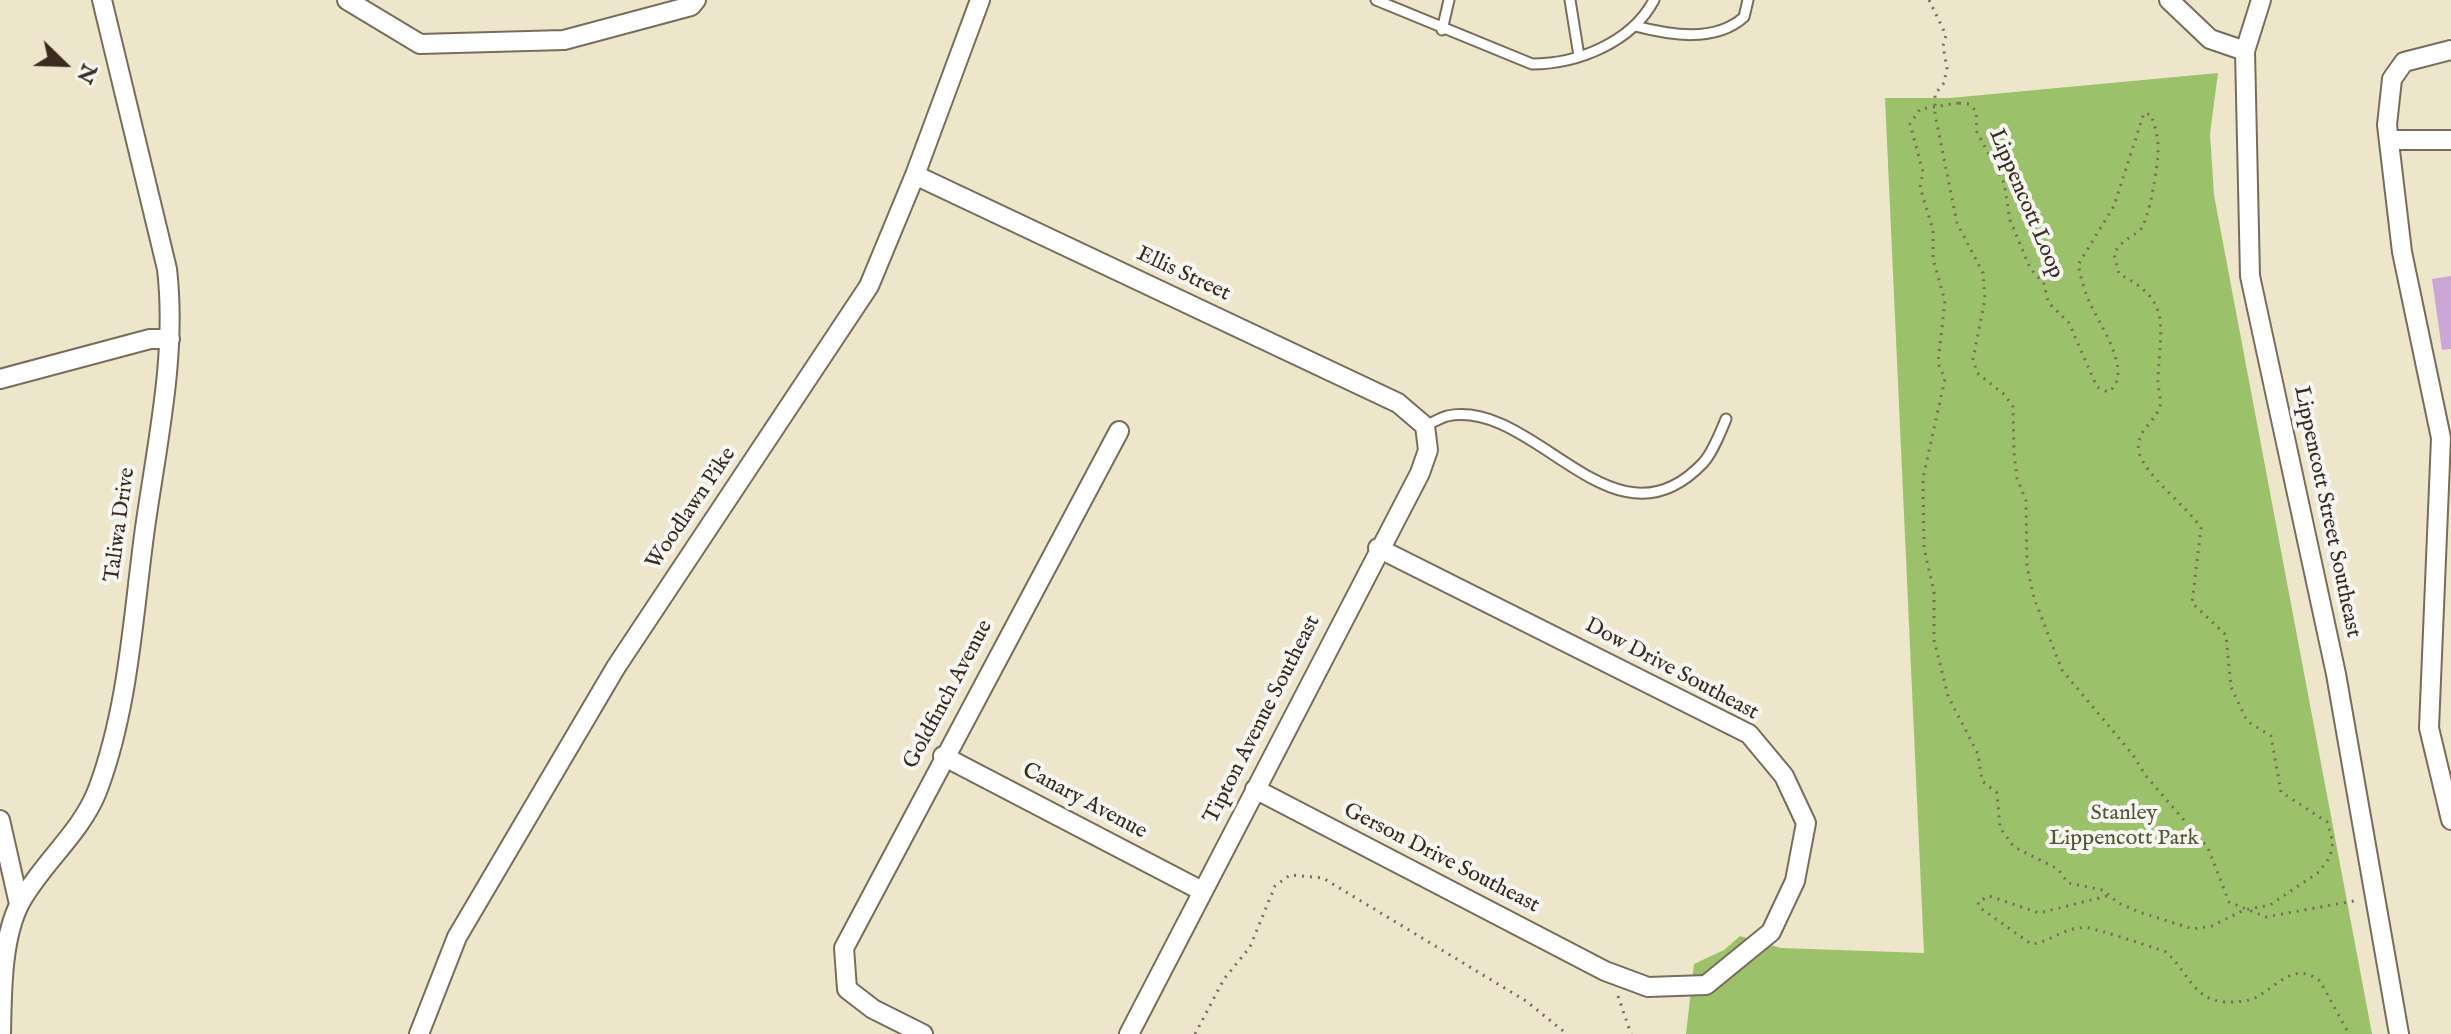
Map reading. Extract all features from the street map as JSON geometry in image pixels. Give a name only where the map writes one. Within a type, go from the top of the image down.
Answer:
[{"type":"street","name":"Taliwa Drive","points":[[1,1034],[3,967],[19,904],[62,848],[97,793],[118,729],[170,339],[167,269],[102,0]]},
{"type":"street","points":[[350,1],[420,44],[564,40],[691,6],[696,0]]},
{"type":"street","name":"Woodlawn Pike","points":[[419,1034],[457,937],[616,667],[869,286],[915,175],[980,0]]},
{"type":"street","points":[[2169,0],[2210,39],[2245,51]]},
{"type":"street","name":"Lippencott Street Southeast","points":[[2261,0],[2245,51],[2250,276],[2336,674],[2399,1034]]},
{"type":"street","points":[[2451,50],[2404,62],[2392,79],[2388,95],[2389,140],[2402,252],[2441,438],[2429,728],[2451,820]]},
{"type":"street","points":[[2389,140],[2451,140]]},
{"type":"street","name":"Ellis Street","points":[[915,175],[1398,403],[1425,426]]},
{"type":"street","points":[[0,379],[150,339],[170,339]]},
{"type":"street","name":"Tipton Avenue Southeast","points":[[1129,1034],[1378,548],[1420,473],[1428,450],[1425,426]]},
{"type":"street","name":"Goldfinch Avenue","points":[[923,1034],[873,1009],[847,989],[844,948],[943,756],[1119,431]]},
{"type":"street","name":"Dow Drive Southeast","points":[[1378,548],[1749,734],[1784,776],[1806,823],[1795,881],[1771,932],[1706,985],[1648,987],[1605,971]]},
{"type":"street","name":"Canary Avenue","points":[[943,756],[1202,891]]},
{"type":"street","name":"Gerson Drive Southeast","points":[[1255,789],[1605,971]]},
{"type":"street","points":[[0,820],[19,904]]},
{"type":"lane","points":[[1376,0],[1442,30],[1532,64],[1552,64],[1579,56],[1624,36],[1654,0]]},
{"type":"lane","points":[[1442,30],[1449,0]]},
{"type":"lane","points":[[1570,0],[1579,56]]},
{"type":"lane","points":[[1635,26],[1688,35],[1721,29],[1744,17],[1748,0]]},
{"type":"lane","points":[[1425,426],[1448,416],[1469,416],[1506,426],[1602,484],[1621,492],[1649,492],[1677,483],[1705,461],[1726,419]]},
{"type":"path","points":[[1929,0],[1946,35],[1943,46],[1947,68],[1933,105],[1957,223],[1983,273],[1985,299],[1973,359],[1977,373],[2005,395],[2013,407],[2017,478],[2026,501],[2027,566],[2034,598],[2062,670],[2208,848],[2229,902],[2266,917],[2286,916],[2374,895]]},
{"type":"path","name":"Lippencott Loop","points":[[1969,104],[1976,111],[1977,132],[2004,183],[2010,220],[2030,268],[2044,284],[2048,302],[2069,323],[2097,387],[2108,392],[2116,382],[2117,365],[2104,324],[2086,297],[2078,265],[2114,206],[2144,113],[2151,115],[2159,152],[2146,220],[2140,230],[2126,236],[2114,254],[2119,274],[2139,284],[2155,300],[2160,320],[2160,408],[2139,437],[2138,449],[2143,462],[2188,508],[2201,528],[2192,603],[2226,635],[2231,687],[2247,721],[2271,736],[2281,792],[2327,822],[2333,842],[2330,857],[2302,885],[2270,905],[2244,910],[2212,926],[2193,929],[2155,919],[2108,895],[2103,890],[2068,883],[2058,869],[2014,847],[2000,828],[1997,793],[1982,781],[1978,754],[1948,696],[1934,640],[1934,592],[1924,548],[1922,509],[1926,497],[1923,478],[1945,379],[1938,363],[1945,301],[1933,259],[1933,230],[1922,199],[1923,172],[1910,124],[1915,113],[1933,105],[1969,104]]},
{"type":"path","points":[[1195,1034],[1224,979],[1250,947],[1275,886],[1290,875],[1305,875],[1323,878],[1400,928],[1518,996],[1567,1034]]},
{"type":"path","points":[[2108,895],[2039,913],[1989,896],[1978,902],[1979,907],[2031,944],[2046,941],[2069,929],[2085,928],[2161,949],[2177,963],[2200,994],[2210,999],[2246,1001],[2288,974],[2317,978],[2349,1034]]},
{"type":"path","points":[[1605,971],[1624,1006],[1631,1034]]},
{"type":"green space","name":"Stanley Lippencott Park","points":[[2218,73],[2210,134],[2214,195],[2372,1034],[1686,1034],[1694,964],[1724,950],[1740,936],[1781,948],[1924,953],[1885,98],[1950,98]]},
{"type":"building","points":[[2451,276],[2451,349],[2442,350],[2432,279]]}]
